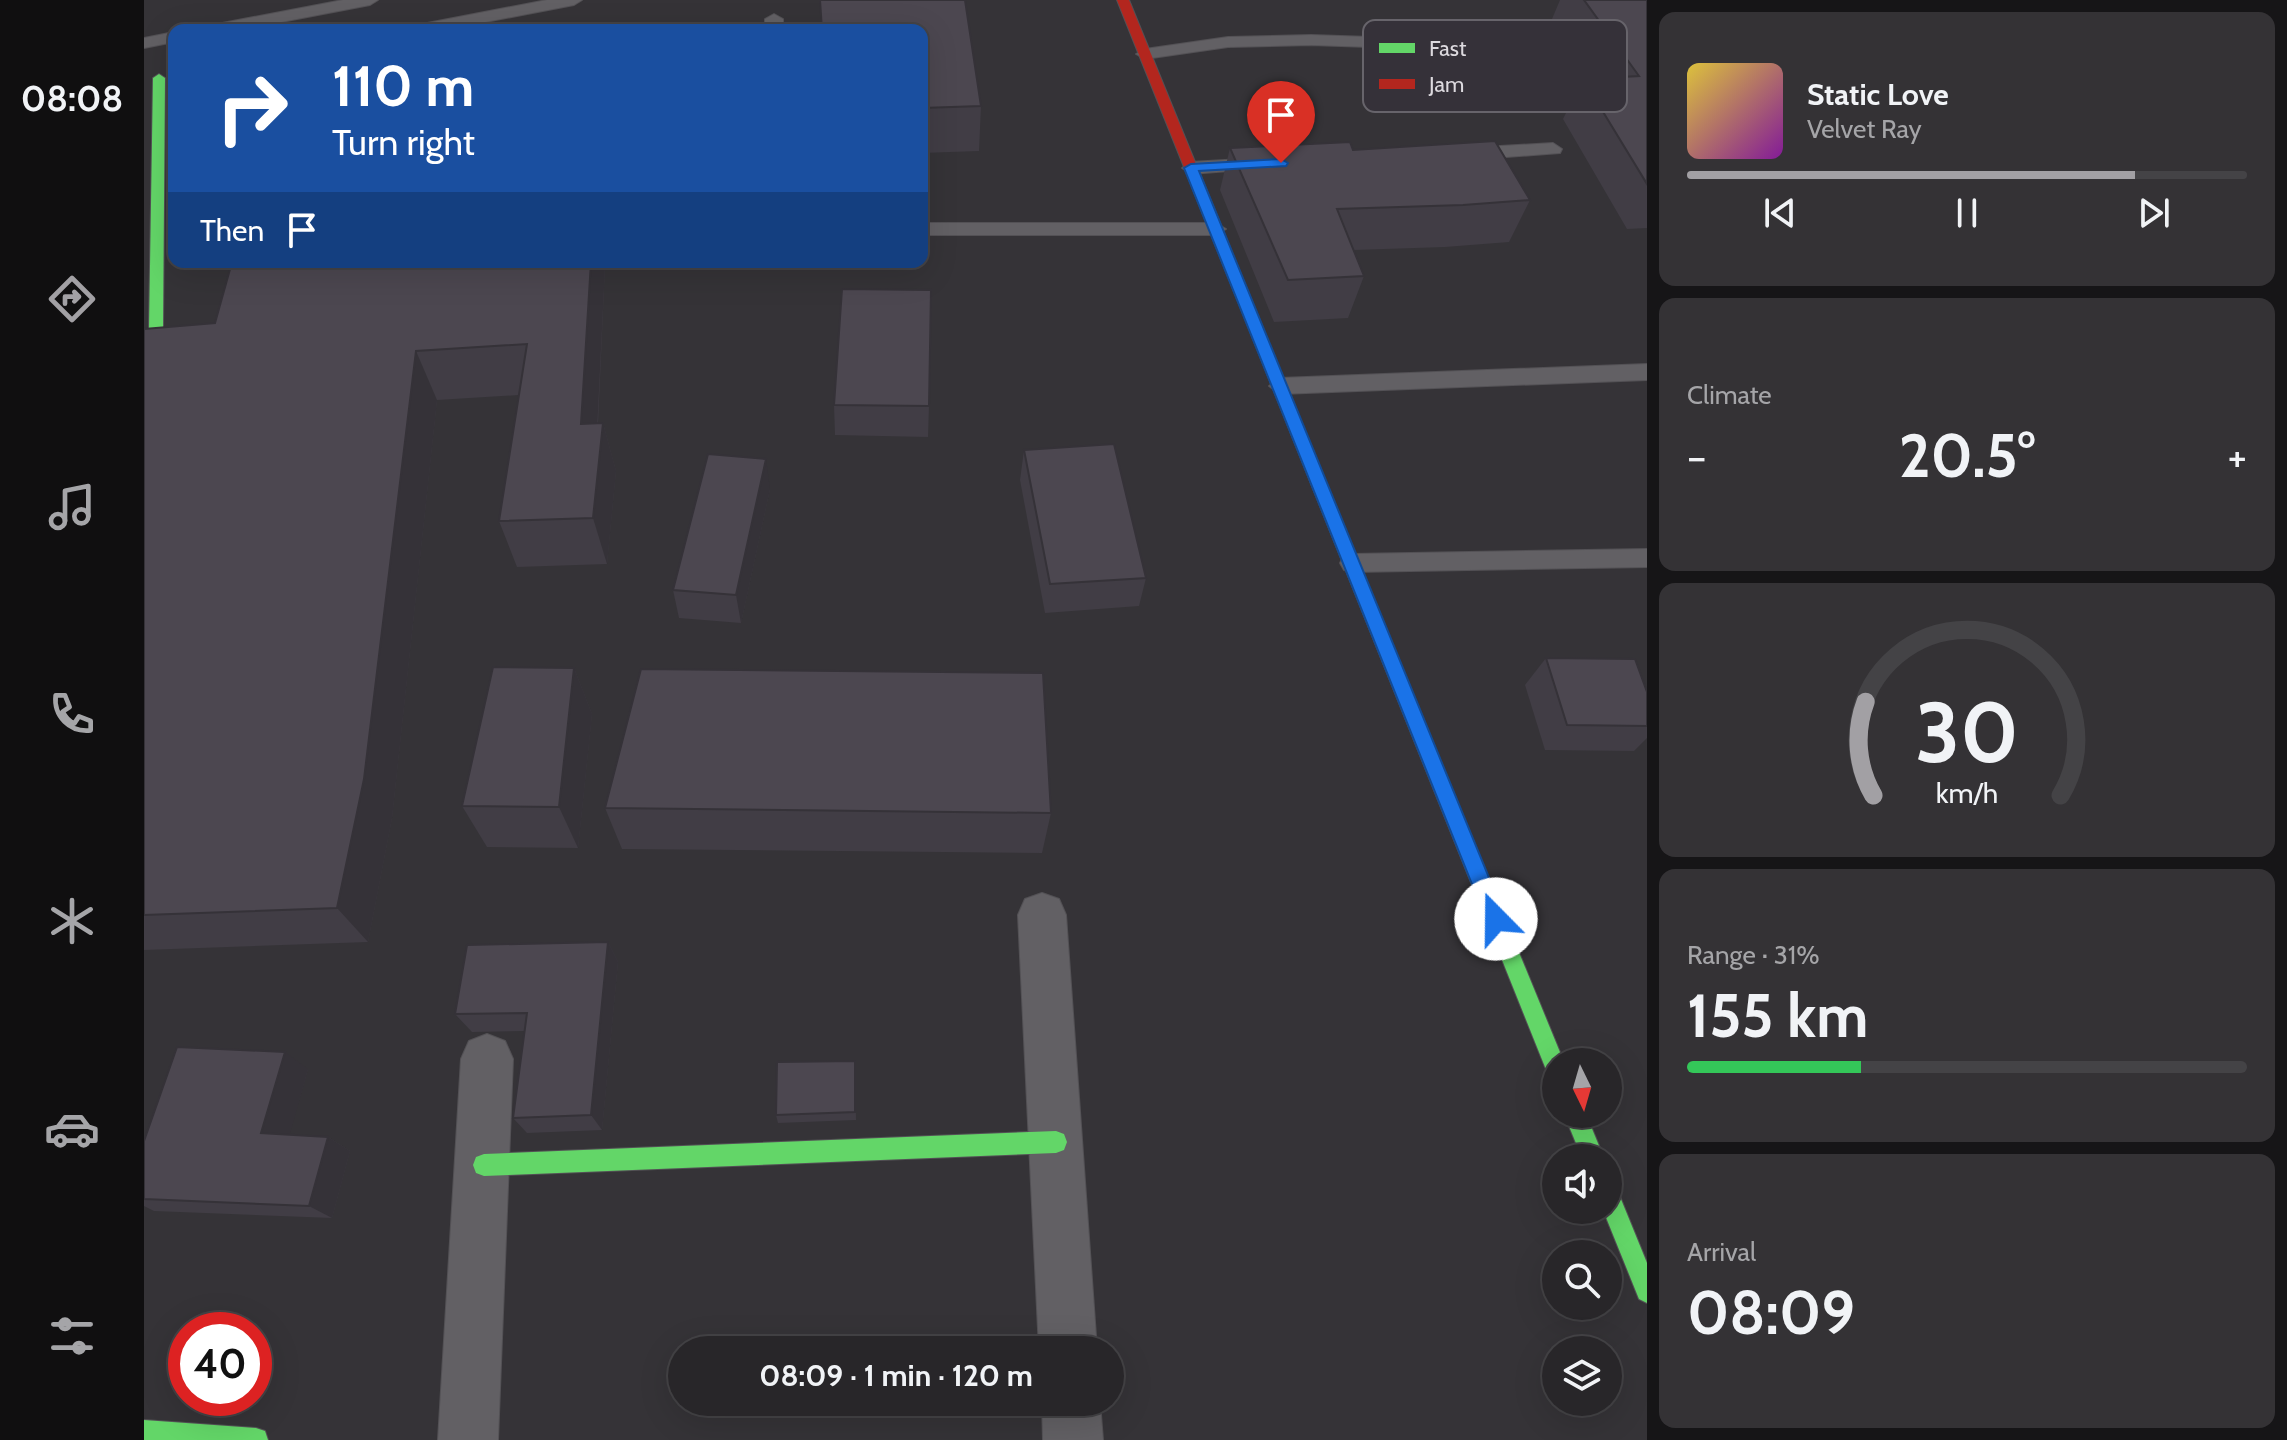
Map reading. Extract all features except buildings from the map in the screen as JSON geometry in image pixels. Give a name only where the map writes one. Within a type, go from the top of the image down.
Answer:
[{"type":"street","points":[[1123,0],[1548,1048]]},
{"type":"street","points":[[144,344],[156,330],[159,78]]},
{"type":"street","points":[[1042,915],[1067,1336]]},
{"type":"street","points":[[468,1440],[487,1059]]},
{"type":"street","points":[[484,1165],[1056,1142]]},
{"type":"street","points":[[1626,1220],[1647,1291]]},
{"type":"street","points":[[1072,1416],[1073,1440]]},
{"type":"street","points":[[144,1432],[256,1440]]},
{"type":"lane","points":[[244,24],[370,0]]},
{"type":"lane","points":[[448,24],[574,0]]},
{"type":"lane","points":[[144,43],[168,38]]},
{"type":"lane","points":[[1145,54],[1228,42],[1363,42]]},
{"type":"lane","points":[[1443,155],[1553,149]]},
{"type":"lane","points":[[1191,168],[1285,163]]},
{"type":"lane","points":[[928,229],[1216,229]]},
{"type":"lane","points":[[1280,386],[1647,372]]},
{"type":"lane","points":[[1352,563],[1647,558]]},
{"type":"traffic: fast","points":[[144,344],[156,330],[159,78]]},
{"type":"traffic: fast","points":[[1250,314],[1548,1048]]},
{"type":"traffic: fast","points":[[1581,1128],[1587,1144]]},
{"type":"traffic: fast","points":[[484,1165],[1056,1142]]},
{"type":"traffic: fast","points":[[1620,1224],[1647,1291]]},
{"type":"traffic: fast","points":[[144,1432],[256,1440]]},
{"type":"traffic: jam","points":[[1123,0],[1250,314]]},
{"type":"route","points":[[1281,163],[1191,168],[1496,919]]}]
